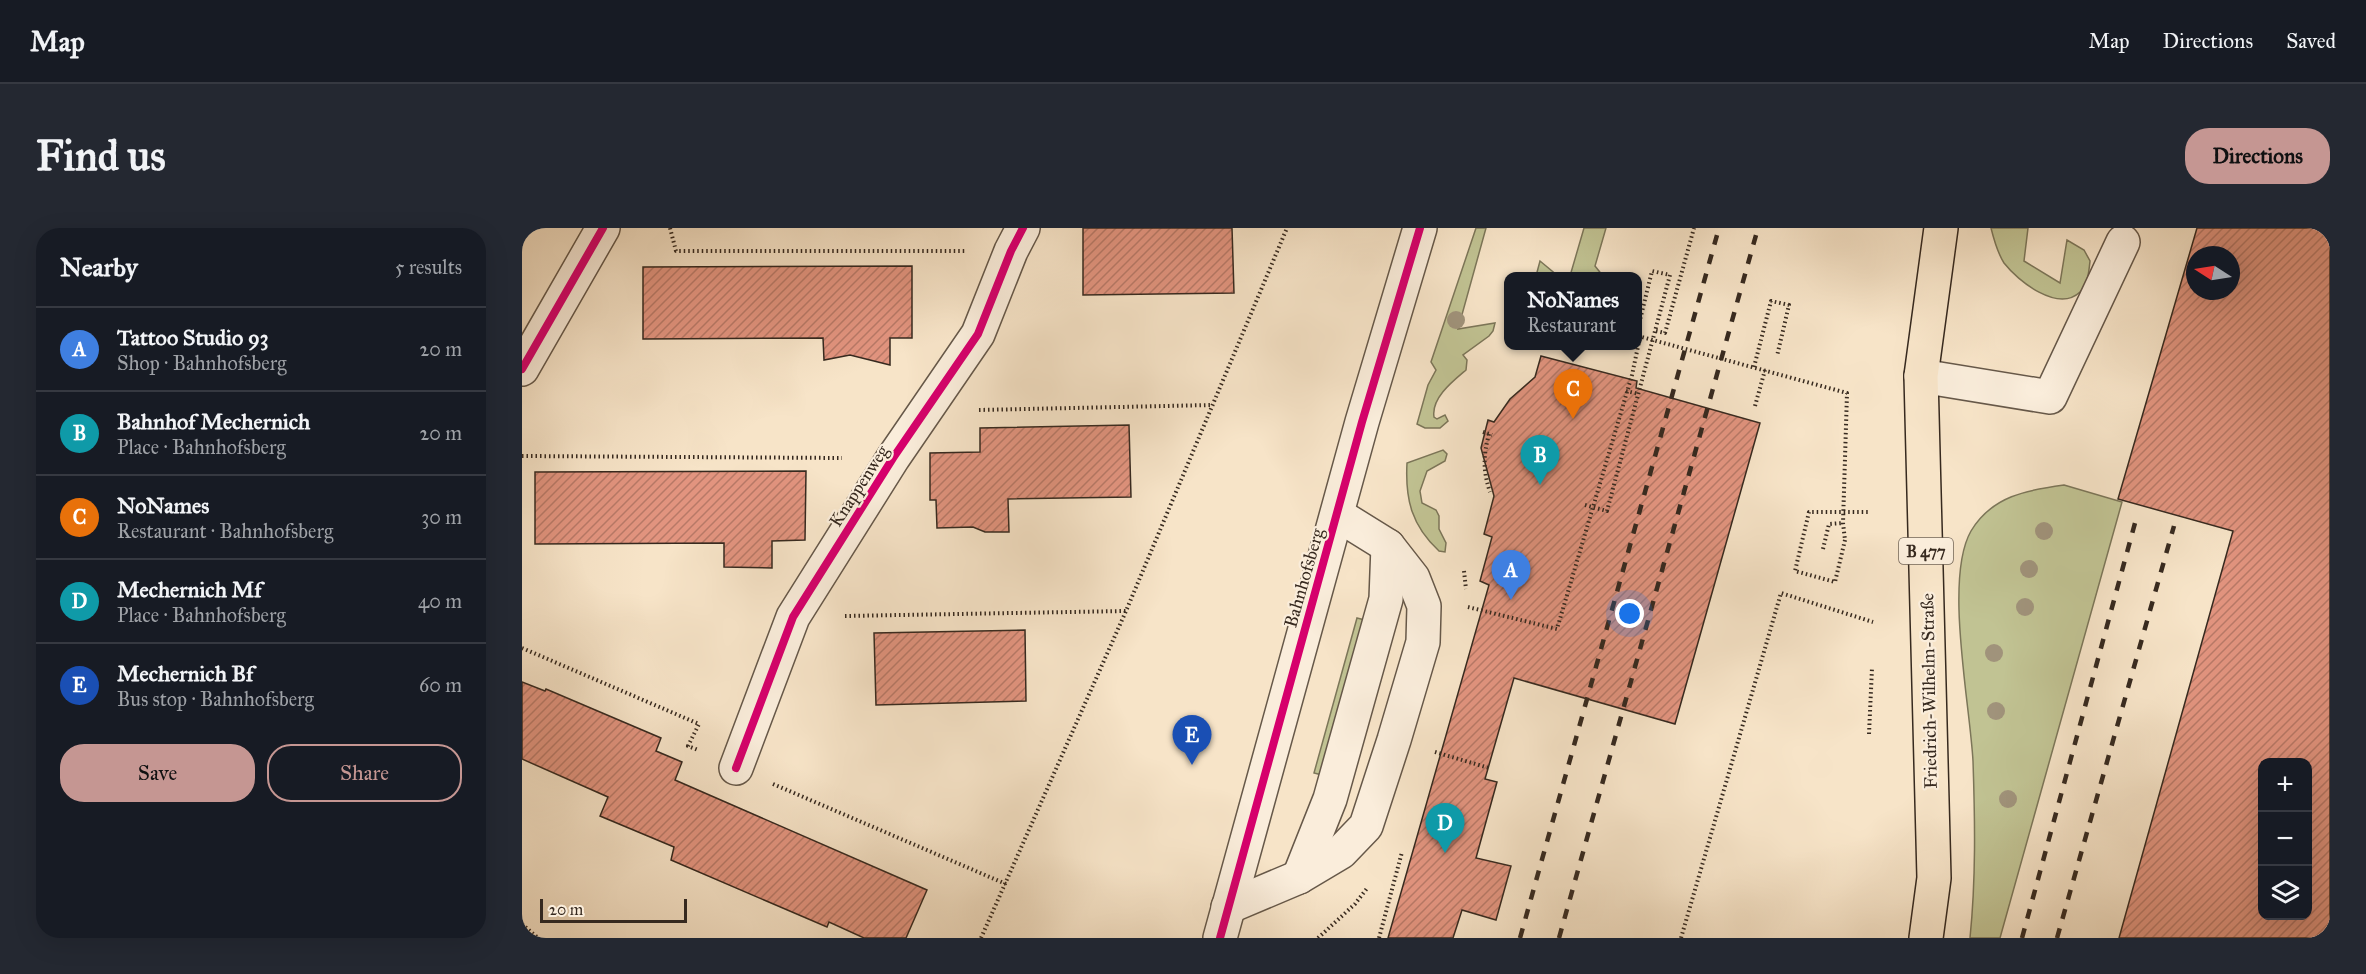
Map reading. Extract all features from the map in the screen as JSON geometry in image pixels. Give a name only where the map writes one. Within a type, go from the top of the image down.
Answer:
[{"type":"main road","name":"Friedrich-Wilhelm-Straße","points":[[1926,938],[1934,878],[1921,376],[1941,228]]},
{"type":"street","points":[[522,369],[603,228]]},
{"type":"street","name":"Bahnhofsberg","points":[[1220,938],[1362,422],[1420,228]]},
{"type":"street","name":"Knappenweg","points":[[736,768],[794,617],[893,458],[928,411],[978,334],[1017,240]]},
{"type":"street","points":[[1921,376],[2050,397],[2123,242]]},
{"type":"street","points":[[1228,907],[1299,877],[1341,852],[1366,826],[1423,642],[1424,606],[1413,578],[1388,546],[1338,515]]},
{"type":"street","points":[[1299,877],[1330,799],[1386,599],[1388,546]]},
{"type":"path","points":[[670,228],[676,251],[1017,240]]},
{"type":"path","points":[[981,938],[1126,611],[1287,228]]},
{"type":"path","points":[[1656,331],[1665,333],[1694,228]]},
{"type":"path","points":[[1585,505],[1607,512],[1670,275],[1652,271],[1642,312]]},
{"type":"path","points":[[1754,367],[1771,301],[1789,305],[1777,356]]},
{"type":"path","points":[[1642,337],[1847,393],[1843,523],[1845,540],[1835,582],[1795,571],[1809,512],[1832,513],[1870,512]]},
{"type":"path","points":[[1468,607],[1557,629],[1636,350]]},
{"type":"path","points":[[1755,406],[1765,370]]},
{"type":"path","points":[[1626,391],[1639,394]]},
{"type":"path","points":[[928,411],[1212,405]]},
{"type":"path","points":[[1483,432],[1490,435],[1483,462],[1490,492]]},
{"type":"path","points":[[522,456],[893,458]]},
{"type":"path","points":[[1824,549],[1832,513]]},
{"type":"path","points":[[1826,541],[1829,524],[1843,523]]},
{"type":"path","points":[[1681,938],[1781,593],[1873,622]]},
{"type":"path","points":[[794,617],[1126,611]]},
{"type":"path","points":[[1869,734],[1872,668]]},
{"type":"path","points":[[1430,751],[1489,768]]},
{"type":"path","points":[[1379,938],[1403,850]]},
{"type":"path","points":[[522,924],[538,938]]},
{"type":"green space","points":[[1476,228],[1486,228],[1458,329],[1495,323],[1493,331],[1463,355],[1467,360],[1466,370],[1444,390],[1436,403],[1434,417],[1437,419],[1445,415],[1448,421],[1440,428],[1425,428],[1417,424],[1428,385],[1436,370],[1431,362]]},
{"type":"green space","points":[[1584,228],[1606,228],[1595,266],[1600,272],[1571,272]]},
{"type":"green space","points":[[1991,228],[2028,228],[2024,261],[2060,283],[2067,240],[2084,250],[2090,261],[2088,277],[2083,289],[2071,298],[2061,299],[2050,297],[2028,286],[2004,263]]},
{"type":"green space","points":[[1540,261],[1553,272],[1537,272]]},
{"type":"green space","points":[[1443,450],[1447,454],[1445,461],[1427,471],[1420,491],[1422,503],[1436,510],[1439,516],[1439,529],[1446,543],[1445,552],[1439,551],[1422,532],[1412,512],[1407,489],[1407,463]]},
{"type":"green space","points":[[2064,485],[2122,502],[2000,938],[1970,938],[1974,872],[1974,805],[1973,761],[1959,609],[1963,552],[1971,531],[1989,510],[2000,502],[2037,489]]},
{"type":"green space","points":[[1357,618],[1369,621],[1326,776],[1314,773]]},
{"type":"building","points":[[1083,228],[1232,228],[1234,293],[1083,295]]},
{"type":"building","points":[[2197,228],[2330,228],[2330,938],[2119,938],[2233,531],[2118,499],[2186,266],[2186,300],[2240,300],[2240,246],[2192,246]]},
{"type":"building","points":[[912,266],[912,338],[890,338],[890,365],[850,355],[824,360],[823,338],[643,339],[643,267]]},
{"type":"building","points":[[1541,356],[1637,381],[1636,388],[1760,423],[1675,724],[1514,678],[1485,779],[1497,782],[1476,858],[1511,866],[1496,920],[1462,910],[1453,938],[1388,938],[1489,585],[1480,581],[1492,537],[1484,534],[1494,496],[1481,448],[1488,420],[1494,422],[1510,399],[1535,377]]},
{"type":"building","points":[[1129,425],[1131,497],[1008,499],[1009,532],[985,532],[973,527],[937,528],[936,500],[930,500],[930,453],[980,452],[980,428]]},
{"type":"building","points":[[806,471],[805,540],[772,541],[772,568],[724,567],[724,543],[535,544],[535,472]]},
{"type":"building","points":[[1025,630],[1026,701],[876,705],[874,633]]},
{"type":"building","points":[[522,682],[545,691],[546,689],[661,738],[656,751],[682,762],[675,780],[927,890],[906,938],[864,938],[829,922],[827,927],[671,860],[674,847],[600,816],[608,797],[522,759]]},
{"type":"railway","points":[[1520,938],[1719,228]]},
{"type":"railway","points":[[1559,938],[1758,228]]},
{"type":"railway","points":[[2022,938],[2135,523]]},
{"type":"railway","points":[[2057,938],[2174,526]]},
{"type":"cycle path","points":[[522,369],[603,228]]},
{"type":"cycle path","points":[[736,768],[793,617],[893,458],[978,334],[1011,251],[1023,228]]},
{"type":"cycle path","points":[[1220,938],[1362,422],[1420,228]]},
{"type":"place","name":"NoNames","points":[[1573,419]]},
{"type":"place","name":"Bahnhof Mechernich","points":[[1540,485]]},
{"type":"place","name":"Tattoo Studio 93","points":[[1511,600]]},
{"type":"place","name":"Mechernich Bf","points":[[1192,765]]},
{"type":"place","name":"Mechernich Mf","points":[[1445,853]]}]
